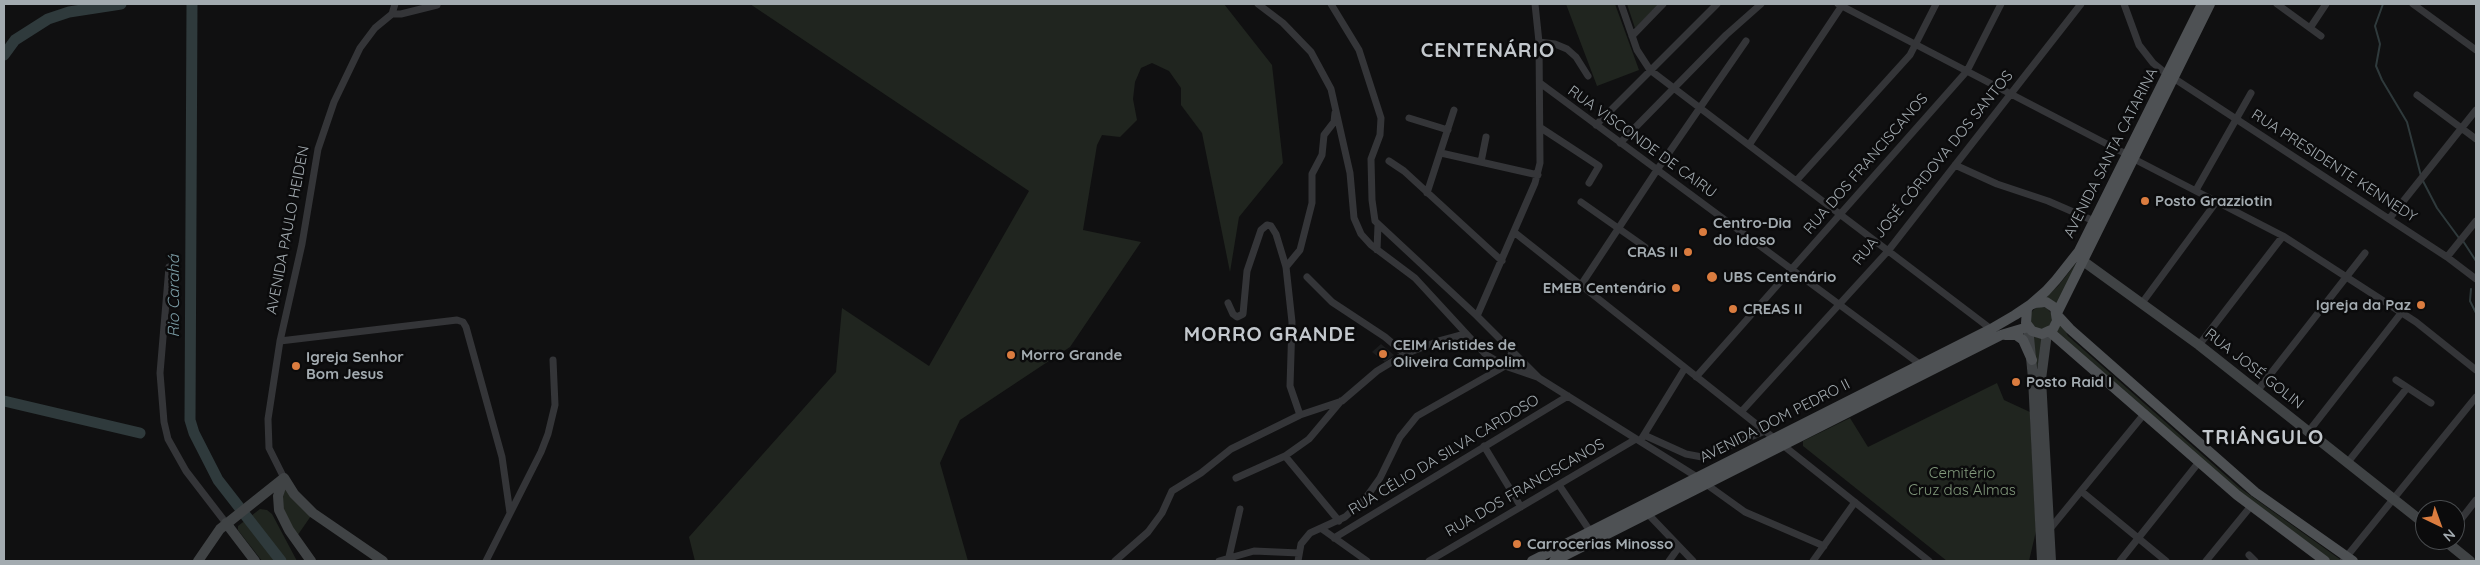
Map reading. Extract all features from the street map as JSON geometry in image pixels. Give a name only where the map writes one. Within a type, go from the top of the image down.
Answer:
[{"type":"main road","name":"AVENIDA SANTA CATARINA","points":[[2171,77],[2202,4]]},
{"type":"main road","name":"AVENIDA SANTA CATARINA","points":[[2057,314],[2131,157],[2210,4]]},
{"type":"main road","name":"AVENIDA SANTA CATARINA","points":[[2030,306],[2074,258],[2131,157]]},
{"type":"main road","name":"RUA JOSÉ GOLIN","points":[[2083,261],[2258,390],[2415,516]]},
{"type":"main road","points":[[2032,360],[2025,314],[2030,306],[2035,303],[2046,302],[2055,308],[2057,314],[2070,329],[2255,492],[2348,560]]},
{"type":"main road","name":"AVENIDA DOM PEDRO II","points":[[1532,561],[1991,329],[2030,306]]},
{"type":"main road","points":[[2042,561],[2037,378],[2048,333],[2056,325],[2057,314]]},
{"type":"main road","points":[[2028,327],[2037,334],[2048,333],[2145,413],[2251,506],[2325,561]]},
{"type":"main road","name":"AVENIDA DOM PEDRO II","points":[[1554,561],[2001,335],[2028,327]]},
{"type":"main road","points":[[2001,335],[2020,337],[2028,348],[2037,378],[2051,561]]},
{"type":"main road","points":[[198,561],[214,536],[229,521],[284,478]]},
{"type":"main road","points":[[284,478],[278,496],[279,510],[289,530],[311,561]]},
{"type":"main road","points":[[284,478],[294,494],[313,513],[383,561]]},
{"type":"main road","points":[[229,521],[255,561]]},
{"type":"main road","points":[[2456,550],[2470,561]]},
{"type":"street","points":[[395,4],[392,14],[407,13],[437,5]]},
{"type":"street","points":[[1258,4],[1283,23],[1311,52],[1324,74],[1336,107],[1342,145],[1350,173],[1354,218],[1360,234],[1377,250],[1414,278],[1485,354],[1506,366],[1539,378],[1640,438],[1697,477]]},
{"type":"street","points":[[1332,4],[1358,50],[1381,118],[1380,135],[1371,159],[1372,207],[1378,225],[1377,250]]},
{"type":"street","points":[[1477,316],[1538,175],[1541,128],[1539,42],[1535,4]]},
{"type":"street","points":[[1621,4],[1640,58],[1650,70],[1991,329]]},
{"type":"street","points":[[1632,36],[1663,4]]},
{"type":"street","points":[[1596,125],[1716,4]]},
{"type":"street","points":[[1748,4],[1749,13]]},
{"type":"street","points":[[1620,142],[1749,13],[1761,4]]},
{"type":"street","points":[[1749,145],[1841,4],[2283,236],[2402,312],[2476,370]]},
{"type":"street","points":[[1796,181],[1910,55],[1917,45],[1936,4]]},
{"type":"street","name":"RUA DOS FRANCISCANOS","points":[[1696,377],[1967,71],[2001,4]]},
{"type":"street","name":"RUA JOSÉ CÓRDOVA DOS SANTOS","points":[[1741,412],[1888,251],[2081,4]]},
{"type":"street","name":"RUA PRESIDENTE KENNEDY","points":[[2124,4],[2139,45],[2153,63],[2171,77],[2389,219],[2476,279]]},
{"type":"street","points":[[2277,4],[2321,36]]},
{"type":"street","points":[[2310,28],[2326,4]]},
{"type":"street","points":[[2413,4],[2476,50]]},
{"type":"street","name":"AVENIDA PAULO HEIDEN","points":[[284,478],[269,448],[267,428],[280,341],[302,244],[312,174],[324,130],[360,48],[375,28],[392,14]]},
{"type":"street","points":[[1581,285],[1746,41]]},
{"type":"street","points":[[1539,42],[1555,44],[1567,49],[1576,57],[1588,76]]},
{"type":"street","name":"RUA VISCONDE DE CAIRU","points":[[1540,84],[1921,364]]},
{"type":"street","points":[[2196,190],[2251,93]]},
{"type":"street","points":[[2417,95],[2476,139]]},
{"type":"street","points":[[1286,268],[1300,250],[1312,203],[1312,174],[1322,155],[1324,135],[1334,122],[1336,107]]},
{"type":"street","points":[[1427,193],[1454,110]]},
{"type":"street","points":[[2389,219],[2420,183],[2476,110]]},
{"type":"street","points":[[1409,118],[1448,130]]},
{"type":"street","points":[[1541,128],[1600,166],[1589,183]]},
{"type":"street","points":[[1481,162],[1486,137]]},
{"type":"street","points":[[1440,152],[1538,175]]},
{"type":"street","points":[[1389,161],[1404,171],[1502,261]]},
{"type":"street","points":[[1956,165],[1997,184],[2048,201],[2094,221]]},
{"type":"street","points":[[2142,304],[2217,201]]},
{"type":"street","points":[[1580,202],[1645,247]]},
{"type":"street","points":[[2447,258],[2476,221]]},
{"type":"street","points":[[1228,303],[1233,314],[1241,316],[1243,314],[1247,271],[1259,236],[1267,225],[1274,229],[1286,268],[1292,322],[1290,386],[1300,415]]},
{"type":"street","points":[[1378,225],[1477,316],[1539,378]]},
{"type":"street","points":[[1514,232],[1929,561]]},
{"type":"street","points":[[2199,345],[2283,236]]},
{"type":"street","points":[[2258,390],[2364,253]]},
{"type":"street","points":[[169,267],[160,373],[164,422],[168,439],[186,472],[229,521]]},
{"type":"street","points":[[1307,277],[1332,302],[1379,332],[1405,354]]},
{"type":"street","points":[[2308,431],[2402,312]]},
{"type":"street","points":[[280,341],[457,320],[463,322],[466,327],[502,458],[510,513]]},
{"type":"street","points":[[1236,478],[1285,456],[1316,433],[1342,401],[1377,371],[1405,354],[1439,341],[1465,334]]},
{"type":"street","points":[[1220,561],[1266,550],[1298,557],[1305,538],[1310,533],[1342,519],[1357,508],[1372,490],[1400,437],[1417,416],[1506,366],[1513,351]]},
{"type":"street","points":[[486,561],[541,452],[552,420],[556,385],[553,360]]},
{"type":"street","name":"RUA DOS FRANCISCANOS","points":[[1429,561],[1640,438],[1685,368]]},
{"type":"street","points":[[2396,380],[2431,402]]},
{"type":"street","points":[[2348,462],[2406,388]]},
{"type":"street","name":"RUA CÉLIO DA SILVA CARDOSO","points":[[1334,538],[1568,396]]},
{"type":"street","points":[[2348,560],[2476,396]]},
{"type":"street","points":[[1115,561],[1148,532],[1162,513],[1168,497],[1178,486],[1201,473],[1231,449],[1300,415],[1342,401]]},
{"type":"street","points":[[2049,530],[2145,413]]},
{"type":"street","points":[[1640,438],[1686,454],[1702,457],[1765,431]]},
{"type":"street","points":[[1484,446],[1521,507]]},
{"type":"street","points":[[1285,456],[1352,528]]},
{"type":"street","points":[[2120,561],[2199,462]]},
{"type":"street","points":[[1706,484],[1745,512],[1824,546]]},
{"type":"street","points":[[1559,485],[1590,531]]},
{"type":"street","points":[[2081,491],[2166,561]]},
{"type":"street","points":[[1813,561],[1855,502]]},
{"type":"street","points":[[2465,515],[2476,502]]},
{"type":"street","points":[[2206,561],[2251,506]]},
{"type":"street","points":[[1228,559],[1240,509]]},
{"type":"street","points":[[1648,514],[1693,561]]},
{"type":"street","points":[[1322,529],[1366,561]]},
{"type":"street","points":[[1668,561],[1679,547]]},
{"type":"street","points":[[2249,555],[2255,561]]},
{"type":"shaded area","name":"CEIM Aristides de Oliveira Campolim","points":[[1381,344],[1394,355],[1385,362],[1372,352]]},
{"type":"green space","points":[[750,4],[1224,4],[1272,65],[1283,163],[1239,217],[1230,272],[1202,133],[1181,105],[1181,88],[1169,71],[1152,63],[1141,68],[1135,82],[1133,99],[1137,120],[1120,137],[1102,135],[1097,145],[1083,230],[1141,242],[1070,347],[960,420],[940,463],[968,561],[695,561],[689,537],[836,372],[842,308],[929,366],[1029,191]]},
{"type":"green space","points":[[1566,4],[1615,4],[1639,70],[1597,86]]},
{"type":"green space","points":[[1627,4],[1659,4],[1635,28]]},
{"type":"green space","points":[[2077,262],[2058,307],[2042,300],[2058,286]]},
{"type":"green space","points":[[2041,307],[2049,310],[2052,318],[2049,326],[2041,329],[2033,326],[2030,318],[2033,310]]},
{"type":"green space","points":[[2061,323],[2068,336],[2240,488],[2341,560],[2330,561],[2248,501],[2123,389],[2056,333]]},
{"type":"green space","points":[[2033,336],[2044,339],[2036,373]]},
{"type":"green space","name":"Cemitério Cruz das Almas","points":[[1997,383],[2004,400],[2030,412],[2036,531],[2029,561],[1947,561],[1803,446],[1803,441],[1850,418],[1868,447]]},
{"type":"green space","points":[[284,478],[313,513],[295,539],[282,519]]},
{"type":"green space","points":[[260,509],[267,510],[272,514],[297,561],[262,561],[238,530],[238,526]]},
{"type":"waterway","points":[[4,55],[15,40],[48,19],[69,12],[121,4]]},
{"type":"waterway","name":"Rio Carahá","points":[[192,4],[190,420],[194,433],[218,480],[281,561]]},
{"type":"waterway","points":[[2383,4],[2375,26],[2380,44],[2376,66],[2382,80],[2407,122],[2421,176]]},
{"type":"waterway","points":[[2423,181],[2437,208],[2459,238]]},
{"type":"waterway","points":[[2463,241],[2476,261]]},
{"type":"waterway","points":[[2471,289],[2470,301],[2476,313]]},
{"type":"waterway","points":[[4,401],[140,433]]},
{"type":"place","name":"Posto Grazziotin","points":[[2145,201]]},
{"type":"place","name":"Centro-Dia do Idoso","points":[[1703,232]]},
{"type":"place","name":"CRAS II","points":[[1688,252]]},
{"type":"place","name":"UBS Centenário","points":[[1712,277]]},
{"type":"place","name":"EMEB Centenário","points":[[1676,288]]},
{"type":"place","name":"Igreja da Paz","points":[[2421,305]]},
{"type":"place","name":"CREAS II","points":[[1733,309]]},
{"type":"place","name":"CEIM Aristides de Oliveira Campolim","points":[[1383,354]]},
{"type":"place","name":"Morro Grande","points":[[1011,355]]},
{"type":"place","name":"Igreja Senhor Bom Jesus","points":[[296,366]]},
{"type":"place","name":"Posto Raid I","points":[[2016,382]]},
{"type":"place","name":"Carrocerias Minosso","points":[[1517,544]]},
{"type":"district","name":"CENTENÁRIO","points":[[1488,51]]},
{"type":"district","name":"MORRO GRANDE","points":[[1270,335]]},
{"type":"district","name":"TRIÂNGULO","points":[[2263,438]]}]
